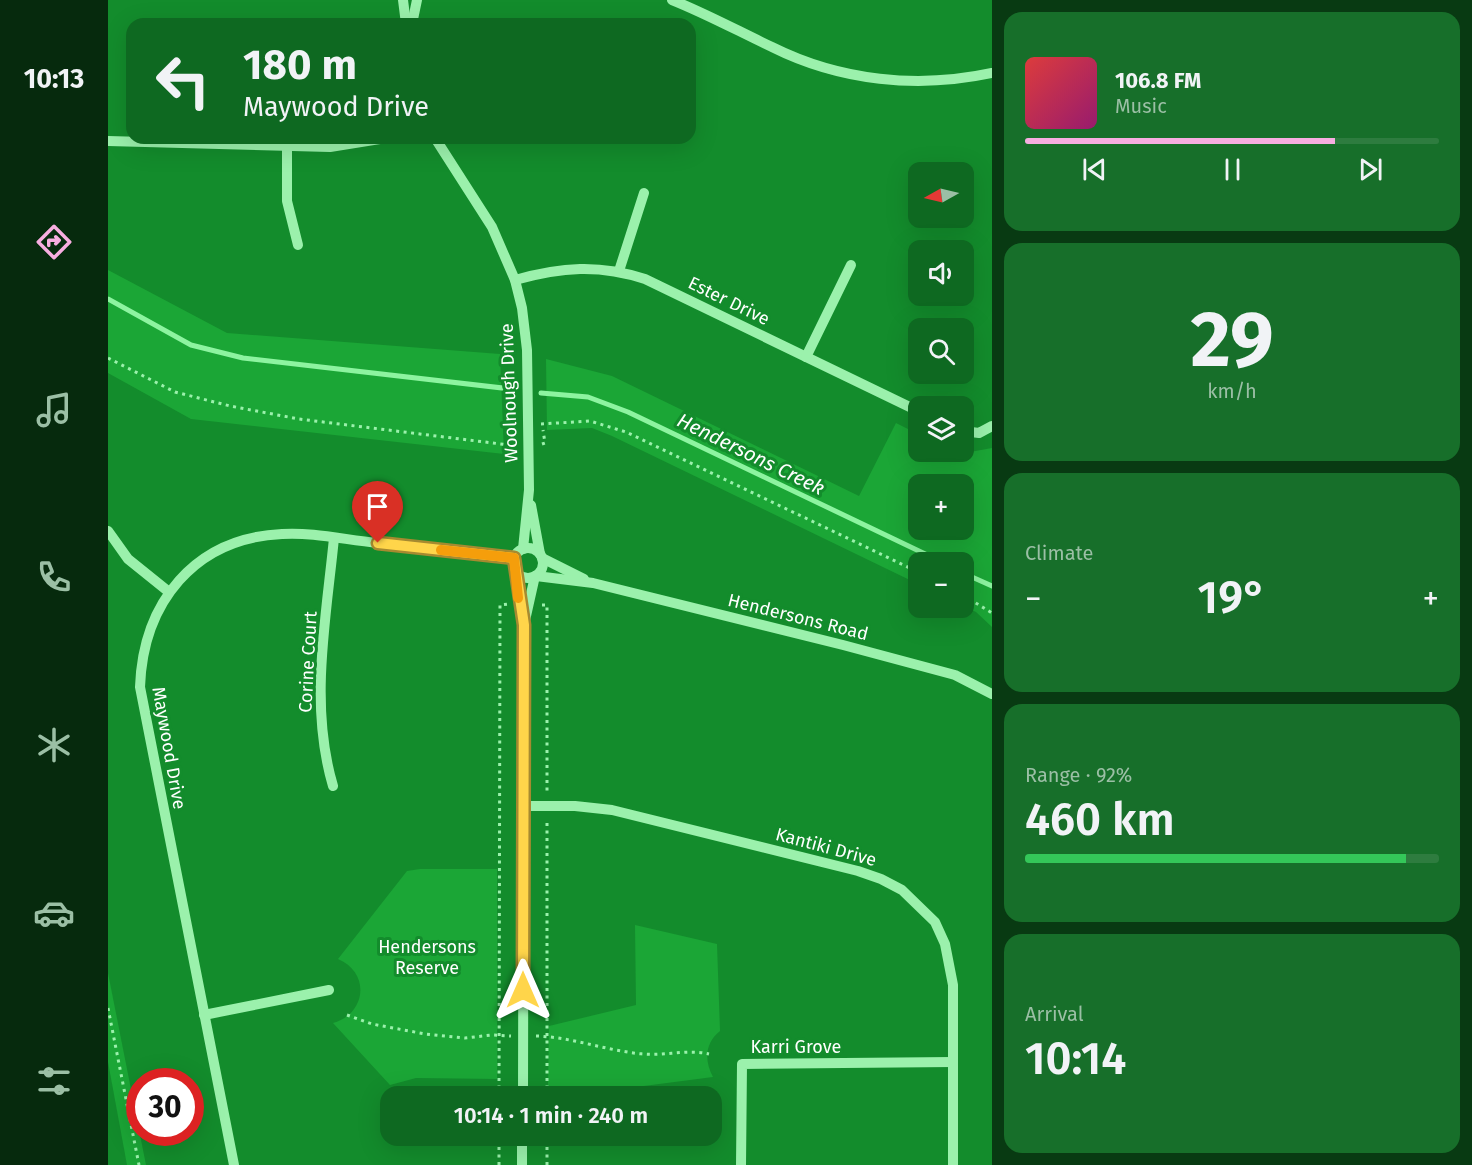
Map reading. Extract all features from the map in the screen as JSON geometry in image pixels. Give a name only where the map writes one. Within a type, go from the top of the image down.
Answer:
[{"type":"street","points":[[403,0],[405,18]]},
{"type":"street","points":[[413,18],[417,0]]},
{"type":"street","points":[[672,0],[734,26],[772,48],[837,71],[899,81],[952,79],[992,73]]},
{"type":"street","points":[[108,141],[126,142]]},
{"type":"street","points":[[215,144],[287,146],[357,144]]},
{"type":"street","name":"Woolnough Drive","points":[[439,144],[492,227],[515,280],[526,331],[529,490],[523,549]]},
{"type":"street","points":[[287,146],[286,201],[298,245]]},
{"type":"street","points":[[619,270],[644,193]]},
{"type":"street","points":[[806,357],[851,265]]},
{"type":"street","name":"Ester Drive","points":[[515,280],[562,268],[619,270],[666,289],[908,406]]},
{"type":"street","points":[[974,432],[979,433],[992,426]]},
{"type":"street","name":"Woolnough Drive","points":[[529,490],[541,556]]},
{"type":"street","points":[[108,531],[128,559],[169,592]]},
{"type":"street","name":"Maywood Drive","points":[[234,1165],[140,687],[146,636],[169,592],[194,566],[232,544],[256,537],[283,534],[334,538],[514,558]]},
{"type":"street","name":"Corine Court","points":[[333,786],[323,743],[320,689],[334,538]]},
{"type":"street","points":[[523,1086],[524,625],[514,558],[523,549],[533,549],[541,556],[542,570],[536,576],[524,625]]},
{"type":"street","name":"Hendersons Road","points":[[541,556],[593,583]]},
{"type":"street","points":[[516,572],[523,577],[536,576]]},
{"type":"street","name":"Hendersons Road","points":[[536,576],[593,583],[924,666],[955,675],[992,694]]},
{"type":"street","name":"Kantiki Drive","points":[[524,806],[575,806],[612,810],[858,871],[902,890],[935,922],[945,944],[952,985],[952,1165]]},
{"type":"street","points":[[204,1015],[329,990]]},
{"type":"street","name":"Karri Grove","points":[[741,1165],[742,1064],[952,1062]]},
{"type":"street","points":[[522,1146],[522,1165]]},
{"type":"path","points":[[108,358],[175,392],[230,406],[299,419],[507,446]]},
{"type":"path","points":[[541,422],[590,421],[626,432],[908,567]]},
{"type":"path","points":[[974,602],[992,613]]},
{"type":"path","points":[[108,1008],[139,1165]]},
{"type":"path","points":[[499,1146],[499,1165]]},
{"type":"path","points":[[547,1146],[547,1165]]},
{"type":"green space","points":[[108,270],[227,333],[500,354],[504,454],[191,419],[108,373]]},
{"type":"green space","points":[[546,359],[612,376],[859,496],[896,423],[908,429],[908,462],[974,462],[974,451],[992,448],[992,627],[974,611],[974,552],[908,552],[908,579],[592,428],[547,430]]},
{"type":"green space","name":"Hendersons Reserve","points":[[497,869],[497,1079],[416,1078],[390,1085],[333,1023],[352,1011],[358,1002],[360,993],[360,983],[356,974],[349,965],[338,959],[407,871]]},
{"type":"green space","points":[[635,925],[717,944],[720,1031],[711,1041],[707,1058],[713,1077],[644,1086],[548,1086],[549,1026],[636,1005]]},
{"type":"green space","points":[[108,973],[127,1068],[126,1146],[142,1146],[146,1165],[127,1165],[108,1062]]},
{"type":"waterway","name":"Hendersons Creek","points":[[108,299],[191,345],[243,358],[511,389]]},
{"type":"waterway","name":"Hendersons Creek","points":[[541,393],[588,397],[628,412],[921,552]]},
{"type":"waterway","name":"Hendersons Creek","points":[[974,578],[992,586]]},
{"type":"slow traffic","points":[[441,550],[514,558],[518,598]]},
{"type":"route","points":[[378,543],[514,558],[517,594],[524,625],[523,990]]}]
